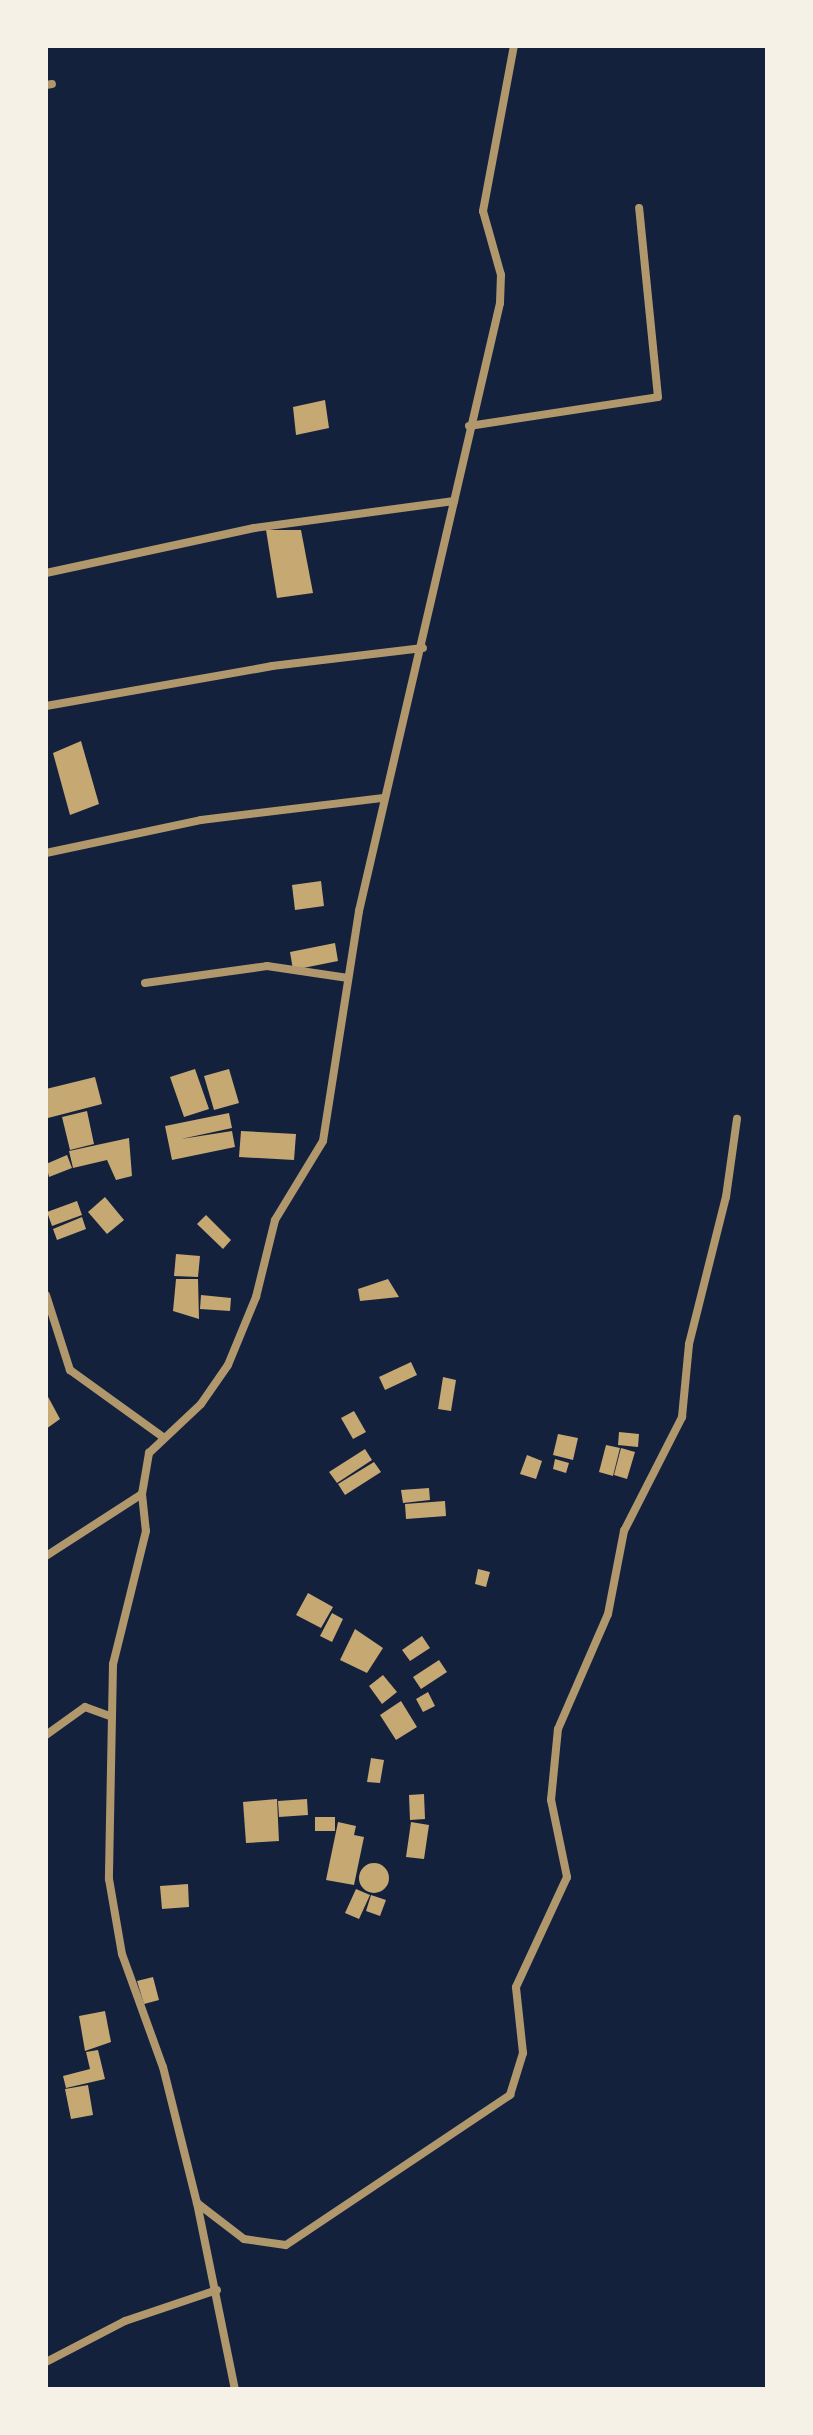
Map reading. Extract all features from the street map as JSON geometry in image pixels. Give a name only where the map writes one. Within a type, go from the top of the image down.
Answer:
[{"type":"street","points":[[235,2389],[197,2203],[163,2067],[122,1954],[109,1879],[110,1716],[122,1613],[146,1531],[142,1494],[149,1453],[201,1404],[228,1365],[256,1297],[275,1220],[320,1149],[348,978],[384,798],[423,648],[469,426],[500,303],[500,264],[483,211],[514,46]]},
{"type":"street","points":[[469,426],[658,397],[639,208]]},
{"type":"street","points":[[46,573],[254,528],[454,501]]},
{"type":"street","points":[[46,706],[423,648]]},
{"type":"street","points":[[46,853],[201,820],[384,798]]},
{"type":"street","points":[[145,983],[267,966],[348,978]]},
{"type":"street","points":[[197,2203],[244,2239],[286,2245],[510,2095],[523,2053],[516,1987],[567,1877],[551,1800],[558,1729],[608,1614],[624,1531],[682,1417],[689,1344],[737,1119]]},
{"type":"street","points":[[46,1295],[70,1370],[163,1437]]},
{"type":"street","points":[[46,1556],[142,1494]]},
{"type":"street","points":[[46,1735],[85,1707],[110,1716]]},
{"type":"street","points":[[46,2362],[125,2321],[217,2290]]},
{"type":"building","points":[[325,400],[329,428],[296,435],[293,407]]},
{"type":"building","points":[[266,530],[301,530],[313,593],[277,598]]},
{"type":"building","points":[[81,741],[99,804],[70,815],[53,753]]},
{"type":"building","points":[[321,881],[324,906],[295,910],[292,885]]},
{"type":"building","points":[[335,943],[338,961],[293,970],[290,952]]},
{"type":"building","points":[[195,1069],[209,1109],[184,1117],[170,1077]]},
{"type":"building","points":[[229,1069],[239,1103],[214,1110],[204,1076]]},
{"type":"building","points":[[95,1077],[102,1104],[48,1118],[46,1089]]},
{"type":"building","points":[[87,1111],[94,1144],[70,1150],[62,1117]]},
{"type":"building","points":[[229,1113],[232,1128],[181,1139],[232,1131],[235,1147],[172,1160],[165,1126]]},
{"type":"building","points":[[241,1131],[296,1134],[294,1160],[239,1157]]},
{"type":"building","points":[[129,1138],[132,1176],[116,1180],[107,1160],[73,1168],[69,1151]]},
{"type":"building","points":[[67,1155],[72,1168],[49,1177],[46,1164]]},
{"type":"building","points":[[105,1197],[124,1220],[107,1234],[88,1212]]},
{"type":"building","points":[[77,1201],[82,1215],[52,1226],[47,1212]]},
{"type":"building","points":[[206,1215],[231,1240],[223,1249],[197,1224]]},
{"type":"building","points":[[82,1217],[86,1229],[57,1240],[53,1229]]},
{"type":"building","points":[[176,1254],[200,1256],[198,1277],[174,1276]]},
{"type":"building","points":[[176,1279],[198,1279],[199,1319],[173,1311]]},
{"type":"building","points":[[388,1279],[399,1297],[360,1301],[358,1289]]},
{"type":"building","points":[[201,1295],[231,1298],[230,1311],[200,1309]]},
{"type":"building","points":[[411,1362],[417,1375],[385,1390],[379,1377]]},
{"type":"building","points":[[443,1377],[456,1380],[451,1411],[438,1409]]},
{"type":"building","points":[[46,1393],[60,1419],[46,1429]]},
{"type":"building","points":[[354,1411],[366,1432],[353,1439],[341,1418]]},
{"type":"building","points":[[619,1432],[639,1434],[638,1447],[618,1445]]},
{"type":"building","points":[[558,1434],[578,1438],[573,1460],[553,1455]]},
{"type":"building","points":[[606,1445],[620,1448],[613,1476],[599,1472]]},
{"type":"building","points":[[621,1448],[635,1452],[627,1479],[614,1475]]},
{"type":"building","points":[[365,1449],[372,1460],[337,1483],[329,1472]]},
{"type":"building","points":[[527,1455],[542,1461],[536,1479],[520,1474]]},
{"type":"building","points":[[555,1459],[569,1463],[566,1473],[553,1469]]},
{"type":"building","points":[[374,1462],[381,1472],[345,1495],[338,1484]]},
{"type":"building","points":[[429,1488],[430,1500],[403,1503],[401,1490]]},
{"type":"building","points":[[445,1501],[446,1516],[406,1519],[405,1504]]},
{"type":"building","points":[[478,1569],[490,1572],[486,1587],[475,1584]]},
{"type":"building","points":[[308,1593],[333,1607],[321,1628],[296,1615]]},
{"type":"building","points":[[332,1613],[343,1619],[332,1642],[320,1636]]},
{"type":"building","points":[[355,1629],[383,1648],[367,1673],[340,1660]]},
{"type":"building","points":[[422,1636],[430,1648],[410,1661],[402,1650]]},
{"type":"building","points":[[439,1660],[447,1672],[421,1689],[413,1677]]},
{"type":"building","points":[[383,1675],[397,1692],[382,1704],[369,1686]]},
{"type":"building","points":[[428,1692],[435,1706],[423,1712],[416,1699]]},
{"type":"building","points":[[401,1701],[417,1727],[396,1740],[380,1715]]},
{"type":"building","points":[[371,1758],[384,1760],[380,1783],[367,1782]]},
{"type":"building","points":[[424,1794],[425,1819],[410,1820],[409,1795]]},
{"type":"building","points":[[277,1799],[279,1841],[246,1843],[243,1802]]},
{"type":"building","points":[[307,1799],[308,1815],[279,1817],[278,1801]]},
{"type":"building","points":[[315,1817],[335,1817],[335,1831],[315,1831]]},
{"type":"building","points":[[338,1822],[356,1826],[354,1835],[364,1837],[354,1885],[326,1880]]},
{"type":"building","points":[[411,1822],[429,1825],[424,1859],[406,1857]]},
{"type":"building","points":[[374,1863],[385,1867],[389,1878],[385,1889],[374,1893],[363,1889],[359,1878],[363,1867]]},
{"type":"building","points":[[188,1884],[189,1907],[162,1909],[160,1886]]},
{"type":"building","points":[[356,1889],[370,1895],[359,1919],[345,1913]]},
{"type":"building","points":[[371,1895],[386,1900],[380,1916],[366,1911]]},
{"type":"building","points":[[153,1977],[159,2000],[144,2004],[137,1981]]},
{"type":"building","points":[[105,2011],[111,2042],[85,2051],[79,2016]]},
{"type":"building","points":[[98,2050],[105,2079],[66,2088],[63,2076],[90,2069],[86,2052]]},
{"type":"building","points":[[88,2085],[93,2115],[71,2119],[65,2089]]}]
